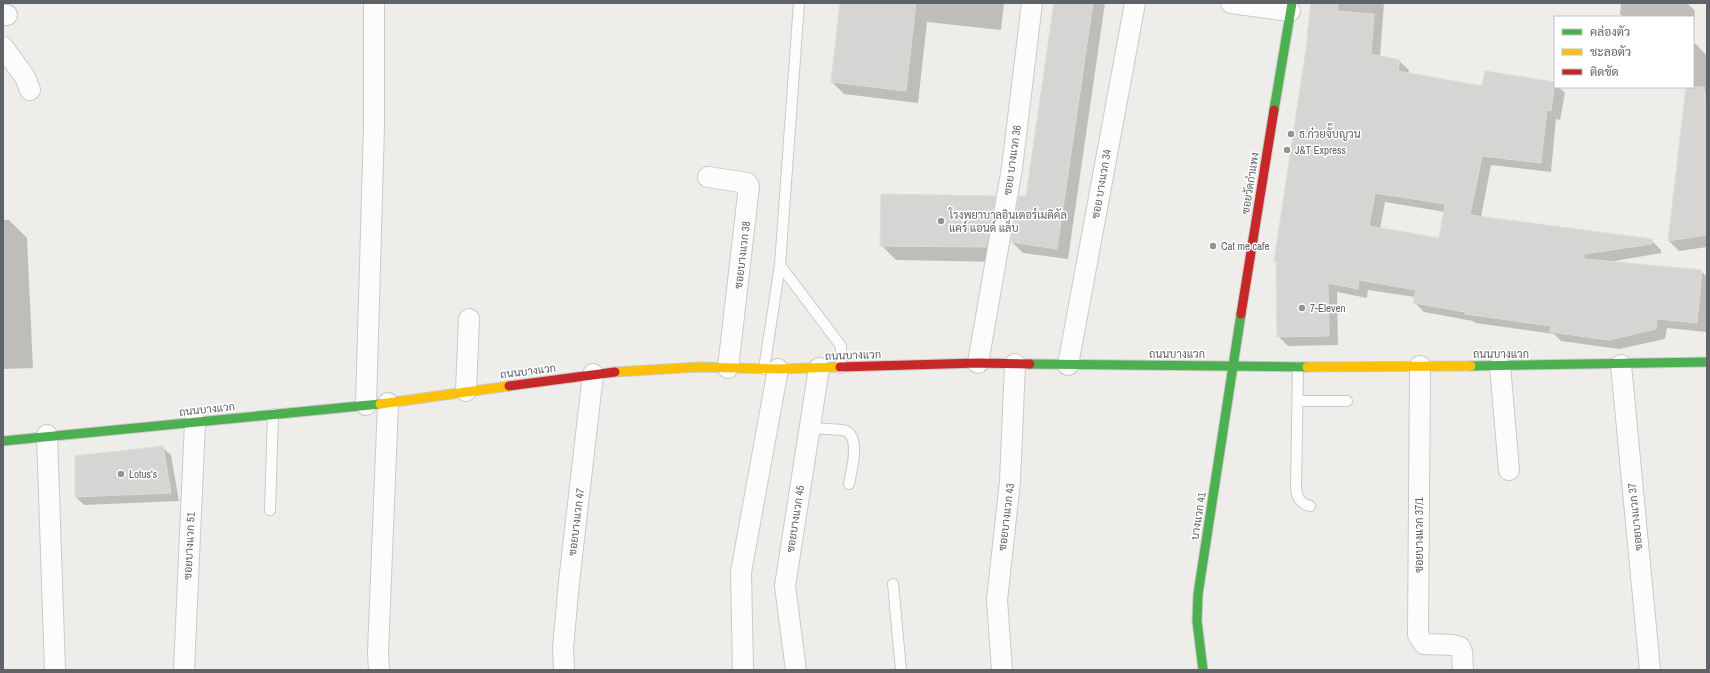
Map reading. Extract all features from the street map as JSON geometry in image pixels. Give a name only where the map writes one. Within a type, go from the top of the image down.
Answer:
[{"type":"main road","name":"ซอยวัดกำแพง","points":[[1234,366],[1291,7]]},
{"type":"main road","name":"ถนนบางแวก","points":[[3,441],[47,435],[388,403],[593,374],[652,369],[841,368],[978,362],[1068,365],[1298,367],[1621,365],[1707,362]]},
{"type":"main road","name":"บางแวก 41","points":[[1203,670],[1197,621],[1198,594],[1234,366]]},
{"type":"street","points":[[366,405],[374,126],[374,3]]},
{"type":"street","name":"ซอย บางแวก 36","points":[[978,362],[1012,168],[1032,3]]},
{"type":"street","name":"ซอย บางแวก 34","points":[[1068,365],[1134,3]]},
{"type":"street","points":[[1231,3],[1291,7]]},
{"type":"street","points":[[3,47],[25,77],[30,90]]},
{"type":"street","name":"ซอยบางแวก 38","points":[[708,177],[747,183],[749,186],[728,368]]},
{"type":"street","points":[[466,391],[469,319]]},
{"type":"street","name":"ซอยบางแวก 43","points":[[1002,670],[997,600],[1010,481],[1015,364]]},
{"type":"street","name":"ซอยบางแวก 37","points":[[1621,365],[1650,670]]},
{"type":"street","name":"ซอยบางแวก 37/1","points":[[1420,366],[1418,635],[1424,644],[1452,645],[1460,647],[1462,652],[1463,670]]},
{"type":"street","points":[[1500,366],[1509,470]]},
{"type":"street","name":"ซอยบางแวก 45","points":[[796,670],[785,586],[819,368]]},
{"type":"street","points":[[743,670],[741,572],[771,369]]},
{"type":"street","name":"ซอยบางแวก 47","points":[[564,670],[562,648],[593,374]]},
{"type":"street","points":[[379,670],[378,645],[388,403]]},
{"type":"street","name":"ซอยบางแวก 51","points":[[184,670],[195,422]]},
{"type":"street","points":[[47,435],[56,670]]},
{"type":"lane","points":[[771,369],[799,3]]},
{"type":"lane","points":[[780,265],[841,346],[841,368]]},
{"type":"lane","points":[[1298,367],[1297,494],[1303,504],[1310,506]]},
{"type":"lane","points":[[1298,401],[1347,401]]},
{"type":"lane","points":[[270,510],[273,414]]},
{"type":"lane","points":[[809,428],[846,431],[853,438],[855,450],[849,484]]},
{"type":"lane","points":[[893,584],[901,670]]},
{"type":"building","points":[[840,3],[916,3],[906,91],[831,82]]},
{"type":"building","points":[[1054,3],[1093,3],[1057,249],[1011,242],[1019,196],[1026,196]]},
{"type":"building","points":[[1311,3],[1338,3],[1337,11],[1374,14],[1371,54],[1400,60],[1398,71],[1482,86],[1485,71],[1554,82],[1551,111],[1547,110],[1541,163],[1482,156],[1470,215],[1652,239],[1652,244],[1584,254],[1584,259],[1702,270],[1697,323],[1657,319],[1656,329],[1609,340],[1550,332],[1551,326],[1465,314],[1465,312],[1413,303],[1416,290],[1359,280],[1358,289],[1328,283],[1329,336],[1277,337],[1276,261],[1274,261],[1308,36]],"holes":[[[1375,193],[1445,204],[1439,238],[1369,226]]]},
{"type":"building","points":[[1704,87],[1707,108],[1707,235],[1668,241],[1686,88]]},
{"type":"building","name":"โรงพยาบาลอินเตอร์เมดิคัล แคร์ แอนด์ แล็บ","points":[[881,194],[996,196],[986,247],[880,246]]},
{"type":"building","name":"Lotus's","points":[[163,446],[171,493],[75,497],[75,456]]},
{"type":"traffic: fast","points":[[1274,110],[1292,3]]},
{"type":"traffic: fast","points":[[1203,670],[1197,621],[1198,594],[1241,314]]},
{"type":"traffic: fast","points":[[1471,366],[1707,362]]},
{"type":"traffic: fast","points":[[1030,364],[1307,367]]},
{"type":"traffic: fast","points":[[3,441],[380,404]]},
{"type":"traffic: slow","points":[[1307,367],[1471,366]]},
{"type":"traffic: slow","points":[[615,372],[699,367],[778,369],[840,367]]},
{"type":"traffic: slow","points":[[380,404],[509,386]]},
{"type":"traffic: jam","points":[[1241,314],[1274,110]]},
{"type":"traffic: jam","points":[[840,367],[978,363],[1030,364]]},
{"type":"traffic: jam","points":[[509,386],[615,372]]},
{"type":"place","name":"ธ.ก๋วยจั๊บญวน","points":[[1291,134]]},
{"type":"place","name":"J&T Express","points":[[1287,150]]},
{"type":"place","name":"โรงพยาบาลอินเตอร์เมดิคัล แคร์ แอนด์ แล็บ","points":[[941,221]]},
{"type":"place","name":"Cat me cafe","points":[[1213,246]]},
{"type":"place","name":"7-Eleven","points":[[1302,308]]},
{"type":"place","name":"Lotus's","points":[[121,474]]}]
